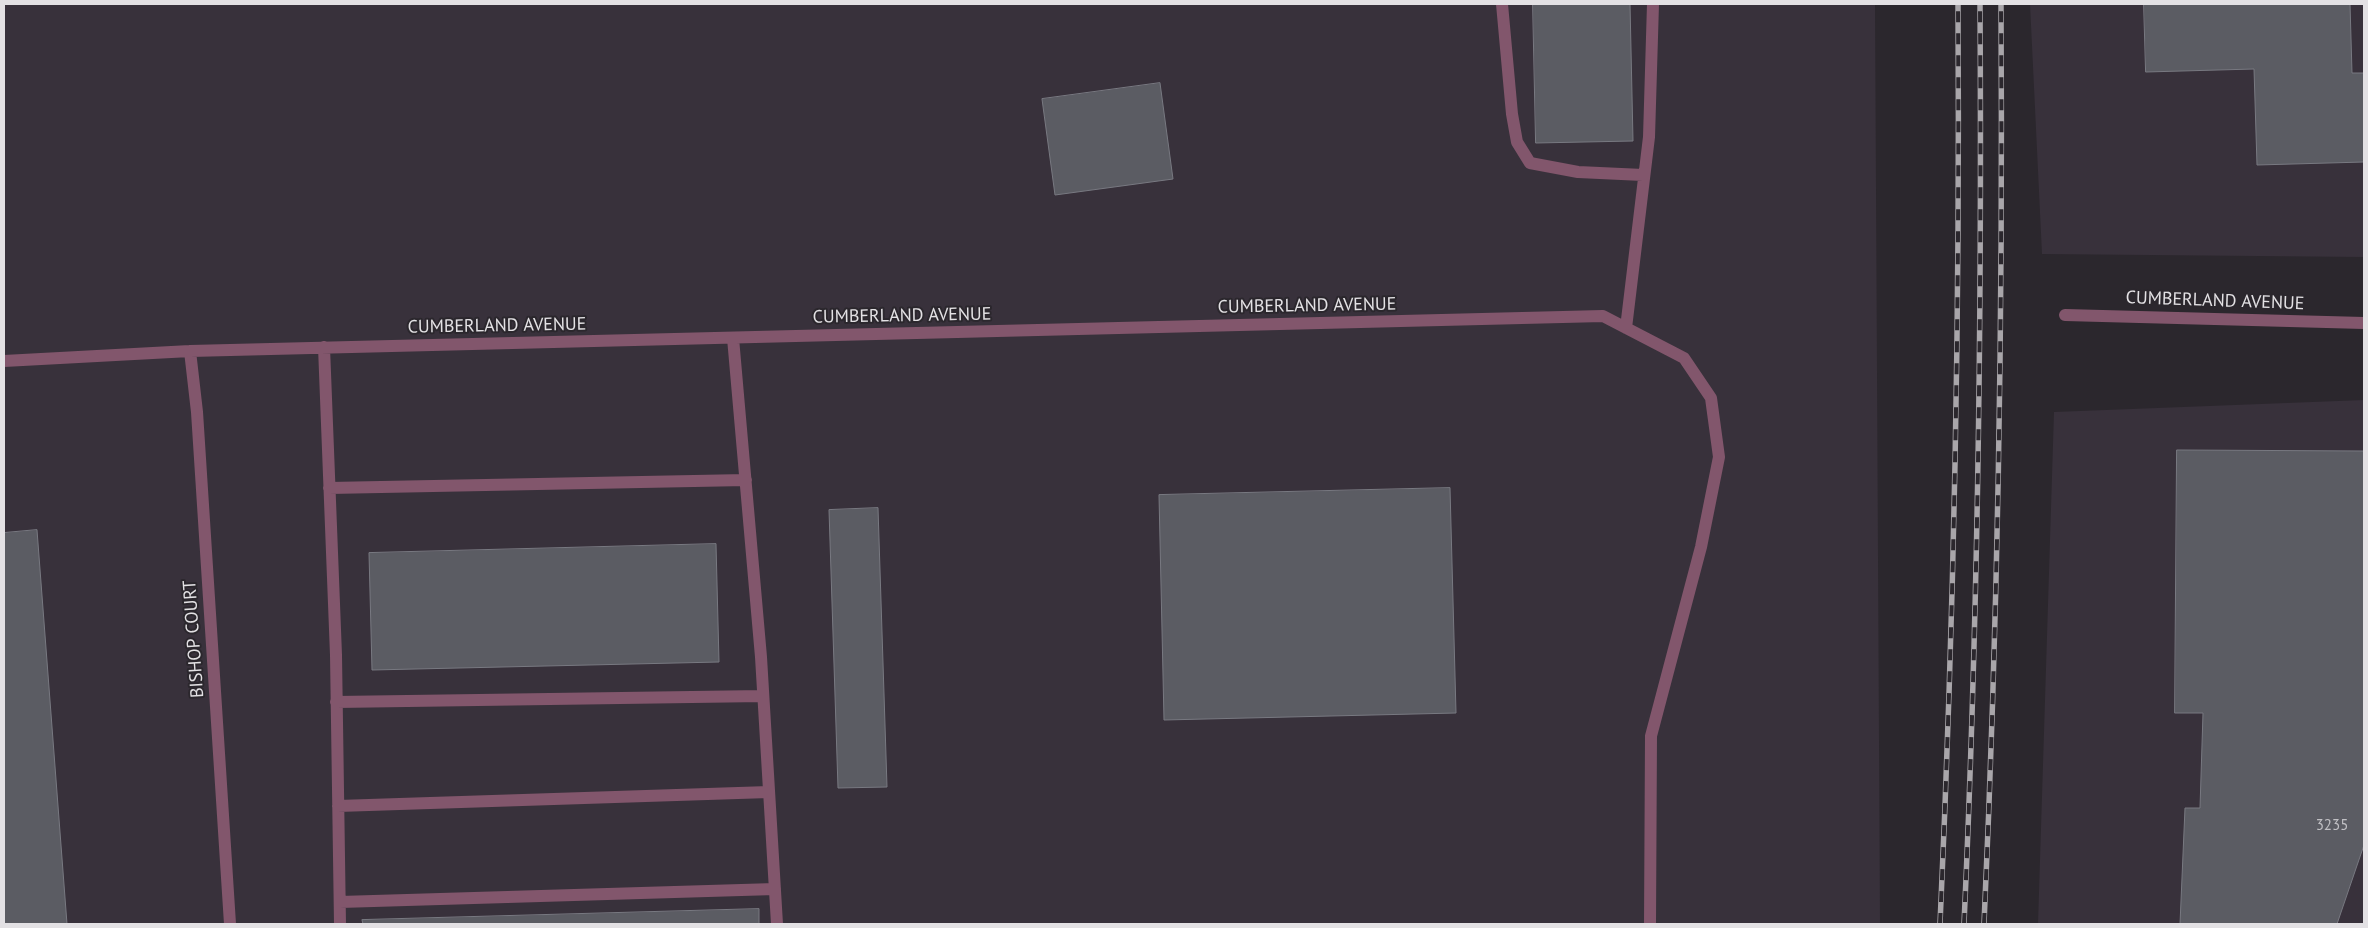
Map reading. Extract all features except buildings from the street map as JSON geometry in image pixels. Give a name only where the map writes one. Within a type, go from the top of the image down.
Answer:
[{"type":"street","points":[[1502,4],[1512,114],[1517,142],[1530,163],[1578,172],[1643,175]]},
{"type":"street","points":[[1626,328],[1649,137],[1653,4]]},
{"type":"street","name":"CUMBERLAND AVENUE","points":[[2065,315],[2364,322]]},
{"type":"street","name":"CUMBERLAND AVENUE","points":[[4,361],[190,351],[1603,316],[1684,358],[1711,398],[1719,457],[1701,547],[1651,736],[1650,924]]},
{"type":"street","points":[[733,338],[763,696],[777,924]]},
{"type":"street","points":[[324,348],[336,702],[340,924]]},
{"type":"street","name":"BISHOP COURT","points":[[190,351],[198,422],[230,924]]},
{"type":"street","points":[[329,488],[746,480]]},
{"type":"street","points":[[336,702],[763,696]]},
{"type":"street","points":[[338,806],[769,792]]},
{"type":"street","points":[[340,902],[775,889]]},
{"type":"shaded area","points":[[4,4],[1875,4],[1880,924],[4,924]]},
{"type":"shaded area","points":[[2030,4],[2364,4],[2364,257],[2042,254]]},
{"type":"shaded area","points":[[2364,400],[2364,924],[2038,924],[2054,412]]},
{"type":"railway","points":[[1940,924],[1955,464],[1958,4]]},
{"type":"railway","points":[[1964,924],[1976,579],[1980,234],[1980,4]]},
{"type":"railway","points":[[1984,924],[1999,464],[2001,4]]}]
